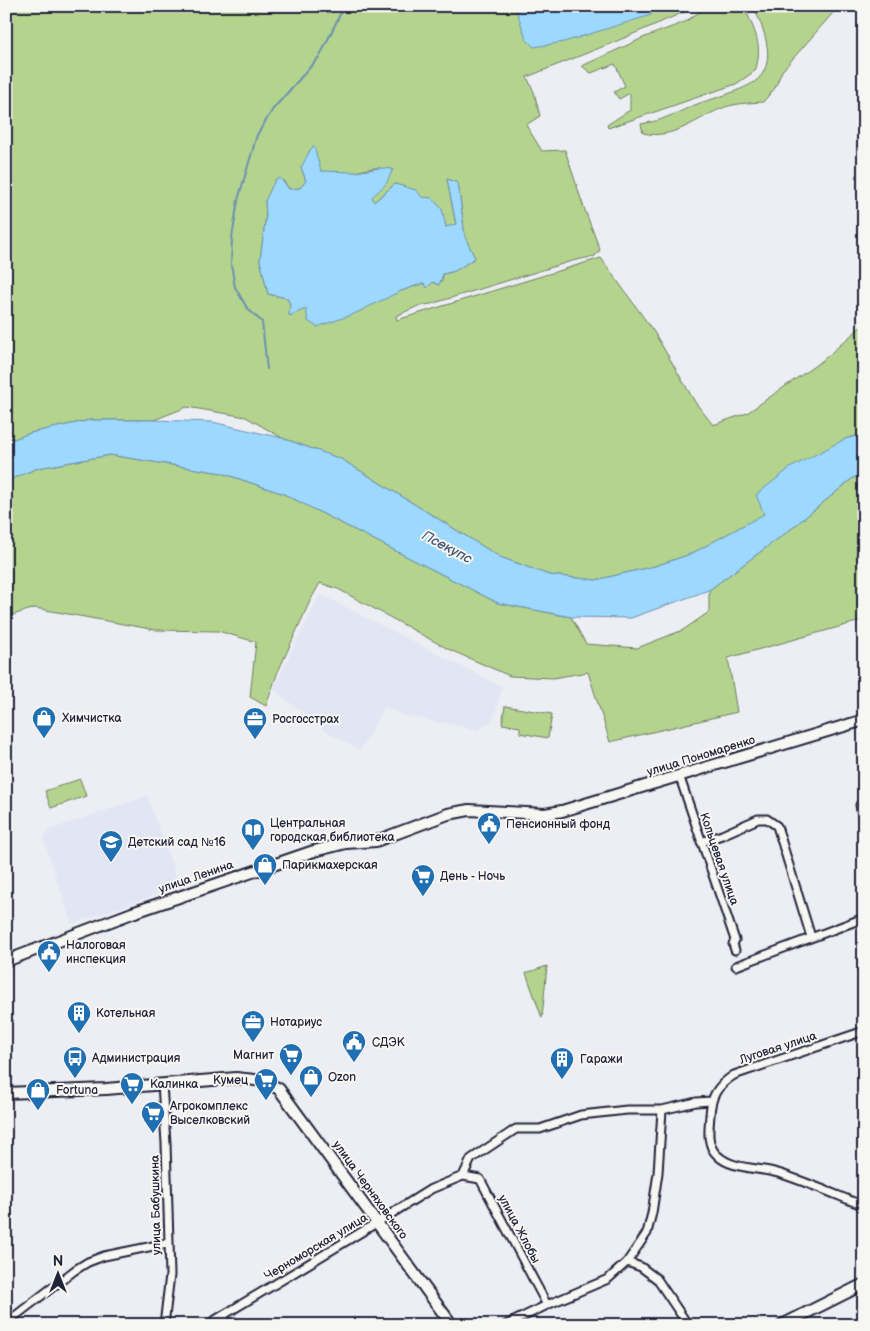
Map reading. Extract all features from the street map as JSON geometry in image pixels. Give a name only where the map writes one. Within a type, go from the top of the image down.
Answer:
[{"type":"street","name":"улица Пономаренко","points":[[545,814],[562,811],[864,720]]},
{"type":"street","name":"Кольцевая улица","points":[[679,775],[735,940],[733,944],[735,950]]},
{"type":"street","points":[[860,805],[864,827]]},
{"type":"street","name":"улица Ленина","points":[[6,961],[123,916],[314,851],[346,844],[376,841],[448,814],[469,810],[545,814]]},
{"type":"street","points":[[701,842],[758,819],[767,819],[777,826],[811,937]]},
{"type":"street","points":[[736,966],[864,918]]},
{"type":"street","name":"Луговая улица","points":[[710,1102],[716,1090],[734,1075],[864,1031]]},
{"type":"street","name":"улица Черняховского","points":[[162,1084],[236,1078],[260,1080],[279,1088],[452,1325]]},
{"type":"street","points":[[6,1093],[106,1089],[162,1084]]},
{"type":"street","name":"улица Бабушкина","points":[[162,1084],[166,1143],[170,1275],[164,1325]]},
{"type":"street","points":[[463,1176],[471,1159],[516,1129],[540,1129],[581,1115],[627,1110],[662,1110],[696,1102],[710,1102],[708,1135],[710,1144],[715,1154],[726,1162],[778,1173],[864,1206]]},
{"type":"street","points":[[506,1325],[608,1279],[627,1262],[646,1233],[652,1213],[658,1174],[662,1110]]},
{"type":"street","name":"Черноморская улица","points":[[207,1325],[431,1189],[463,1176]]},
{"type":"street","name":"улица Жлобы","points":[[463,1176],[480,1179],[547,1305]]},
{"type":"street","points":[[6,1323],[88,1262],[104,1256],[168,1243]]},
{"type":"street","points":[[627,1262],[641,1267],[657,1279],[688,1325]]},
{"type":"street","points":[[782,1325],[864,1284]]},
{"type":"street","points":[[224,1316],[228,1325]]},
{"type":"shaded area","points":[[320,594],[502,687],[493,720],[478,730],[407,716],[384,707],[360,751],[324,730],[273,689]]},
{"type":"shaded area","name":"Детский сад №16","points":[[147,796],[180,886],[72,924],[43,839],[49,830]]},
{"type":"green space","points":[[6,6],[698,6],[527,77],[534,92],[540,116],[526,125],[542,151],[565,150],[600,250],[595,256],[572,261],[431,304],[418,306],[396,316],[397,320],[601,258],[654,332],[695,402],[713,425],[747,413],[823,360],[864,324],[864,434],[845,439],[765,514],[691,554],[655,566],[596,580],[549,575],[500,557],[341,459],[282,438],[246,417],[187,407],[154,420],[90,420],[30,433],[6,442]],"holes":[[[310,150],[321,171],[290,304],[287,298],[268,294],[260,260],[266,215],[265,201],[282,179],[289,189],[300,188],[306,181],[301,167],[307,159]],[[380,168],[371,197],[374,202],[395,184],[422,197],[446,227],[456,225],[447,179],[458,183],[465,237],[475,258],[455,271],[443,274],[442,281],[425,283],[401,291],[355,172]]]},
{"type":"green space","points":[[708,6],[744,6],[757,38],[758,62],[755,71],[736,84],[608,128],[607,125],[630,110],[630,93],[619,99],[614,92],[625,86],[615,64],[591,73],[582,66],[645,37],[685,22]]},
{"type":"green space","points":[[753,6],[839,6],[782,71],[775,88],[763,102],[725,107],[683,128],[664,134],[643,133],[641,124],[661,120],[732,92],[755,82],[759,78],[767,62],[768,52],[761,23]]},
{"type":"green space","points":[[110,455],[222,473],[284,494],[498,603],[571,617],[586,644],[637,648],[683,630],[709,612],[709,590],[791,529],[853,478],[864,474],[864,551],[856,554],[864,581],[864,620],[728,658],[737,712],[610,742],[588,672],[553,678],[510,676],[450,650],[338,589],[320,583],[277,674],[266,706],[250,697],[256,642],[218,631],[156,630],[35,608],[6,617],[6,481],[38,468]]},
{"type":"green space","points":[[505,706],[552,714],[548,738],[520,733],[520,727],[502,724]]},
{"type":"green space","points":[[80,779],[86,796],[51,808],[45,791]]},
{"type":"green space","points":[[547,966],[542,1018],[526,973]]},
{"type":"water","points":[[515,6],[654,6],[651,15],[564,42],[534,47],[526,39]]},
{"type":"water","points":[[314,146],[321,171],[355,172],[380,168],[393,169],[386,184],[372,197],[374,202],[395,184],[416,190],[422,197],[432,198],[442,209],[446,227],[456,224],[447,179],[458,183],[465,237],[475,258],[455,271],[443,274],[439,285],[433,282],[427,288],[424,283],[401,291],[354,314],[317,327],[308,321],[306,309],[289,316],[290,304],[287,298],[268,294],[260,260],[266,215],[265,201],[275,180],[280,178],[289,189],[300,188],[306,181],[301,167]]},
{"type":"water","name":"Псекупс","points":[[90,420],[212,422],[282,438],[341,459],[500,557],[549,575],[596,580],[655,566],[691,554],[764,514],[756,495],[790,468],[845,439],[864,434],[864,474],[853,478],[791,529],[709,590],[631,618],[571,617],[498,603],[284,494],[222,473],[110,455],[38,468],[6,481],[6,442],[30,433]]},
{"type":"waterway","points":[[267,369],[262,322],[247,308],[235,287],[231,264],[232,238],[238,200],[257,135],[273,109],[320,56],[344,6]]},
{"type":"place","name":"Химчистка","points":[[44,739]]},
{"type":"place","name":"Росгосстрах","points":[[255,740]]},
{"type":"place","name":"Пенсионный фонд","points":[[489,845]]},
{"type":"place","name":"Центральная городская библиотека","points":[[253,851]]},
{"type":"place","name":"Детский сад №16","points":[[111,863]]},
{"type":"place","name":"Парикмахерская","points":[[265,886]]},
{"type":"place","name":"День - Ночь","points":[[423,897]]},
{"type":"place","name":"Налоговая инспекция","points":[[49,973]]},
{"type":"place","name":"Котельная","points":[[79,1034]]},
{"type":"place","name":"Нотариус","points":[[253,1043]]},
{"type":"place","name":"СДЭК","points":[[354,1063]]},
{"type":"place","name":"Магнит","points":[[291,1076]]},
{"type":"place","name":"Администрация","points":[[75,1079]]},
{"type":"place","name":"Гаражи","points":[[562,1080]]},
{"type":"place","name":"Ozon","points":[[311,1098]]},
{"type":"place","name":"Кумец","points":[[266,1101]]},
{"type":"place","name":"Калинка","points":[[132,1105]]},
{"type":"place","name":"Fortuna","points":[[38,1111]]},
{"type":"place","name":"Агрокомплекс Выселковский","points":[[153,1134]]}]
